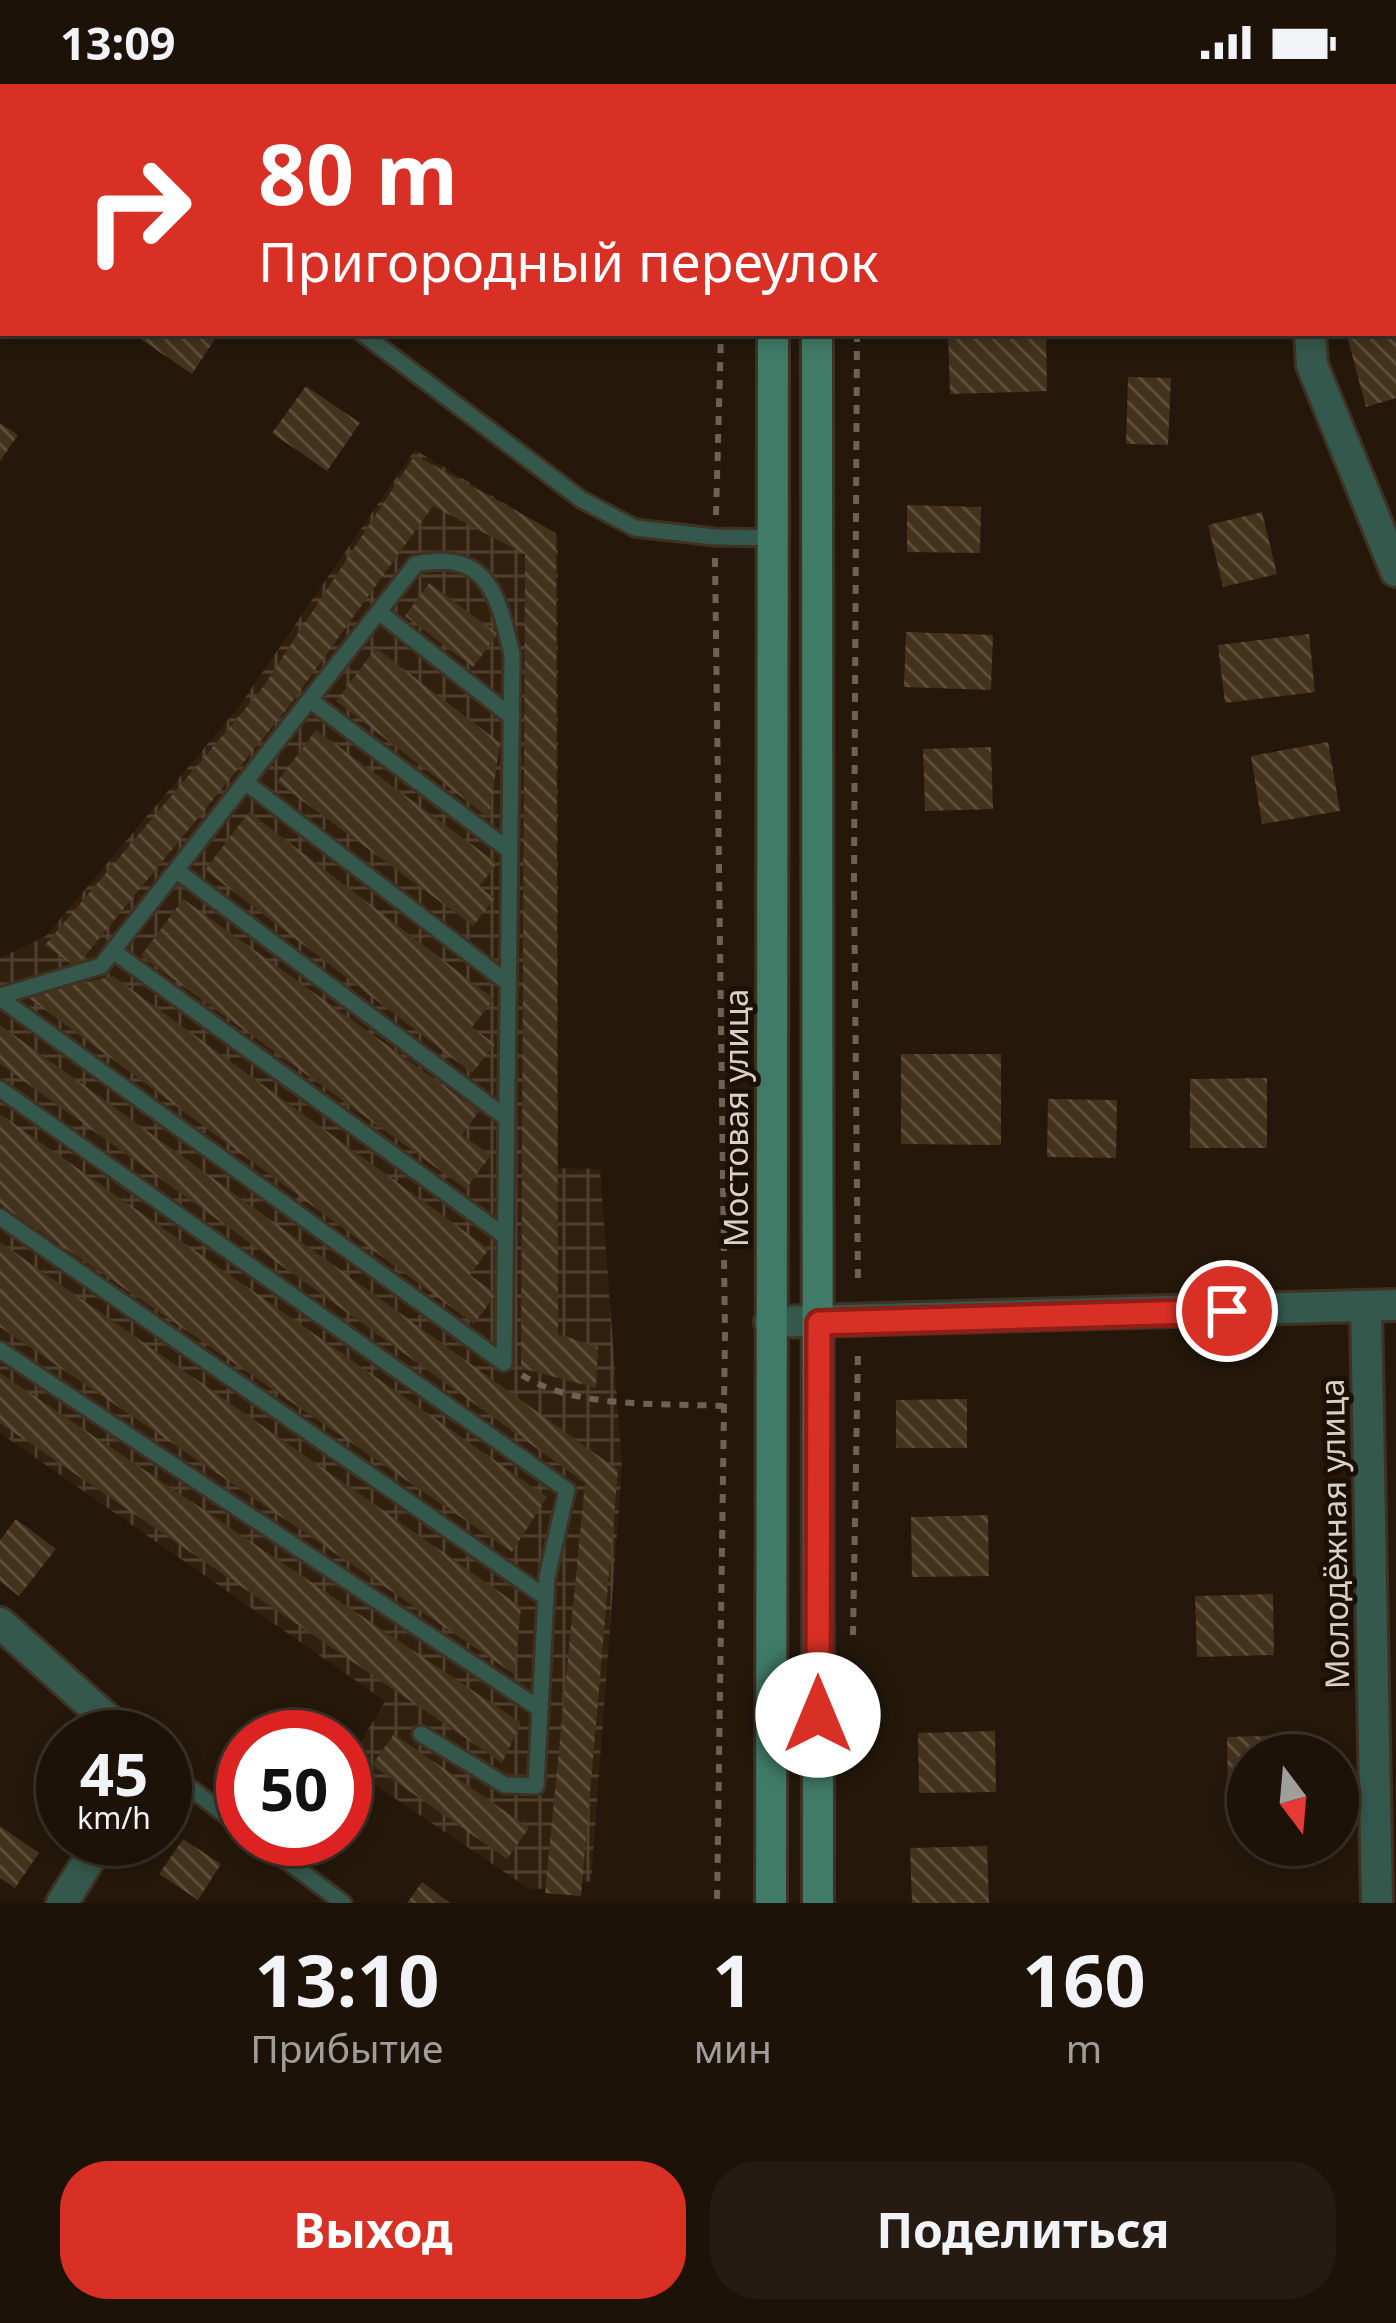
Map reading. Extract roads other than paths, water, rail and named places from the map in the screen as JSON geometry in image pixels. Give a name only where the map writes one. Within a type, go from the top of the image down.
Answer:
[{"type":"main road","name":"Мостовая улица","points":[[771,1903],[773,336]]},
{"type":"main road","points":[[817,336],[818,1903]]},
{"type":"street","points":[[1310,336],[1312,365],[1396,571]]},
{"type":"street","points":[[770,1322],[1381,1306]]},
{"type":"street","name":"Молодёжная улица","points":[[1377,1903],[1381,1306]]},
{"type":"street","points":[[0,1623],[97,1710]]},
{"type":"street","points":[[62,1903],[86,1866]]},
{"type":"lane","points":[[366,336],[582,500],[634,528],[774,538]]},
{"type":"lane","points":[[442,559],[472,568],[498,597],[512,654],[503,1364],[0,997],[101,966],[416,564],[442,559]]},
{"type":"lane","points":[[379,611],[512,717]]},
{"type":"lane","points":[[310,700],[510,851]]},
{"type":"lane","points":[[245,782],[508,983]]},
{"type":"lane","points":[[176,870],[506,1118]]},
{"type":"lane","points":[[113,951],[505,1235]]},
{"type":"lane","points":[[0,1089],[567,1490],[545,1597],[536,1786],[505,1785],[421,1734]]},
{"type":"lane","points":[[0,1217],[545,1597]]},
{"type":"lane","points":[[0,1351],[540,1709]]},
{"type":"lane","points":[[192,1789],[216,1808]]},
{"type":"lane","points":[[294,1866],[343,1903]]}]
